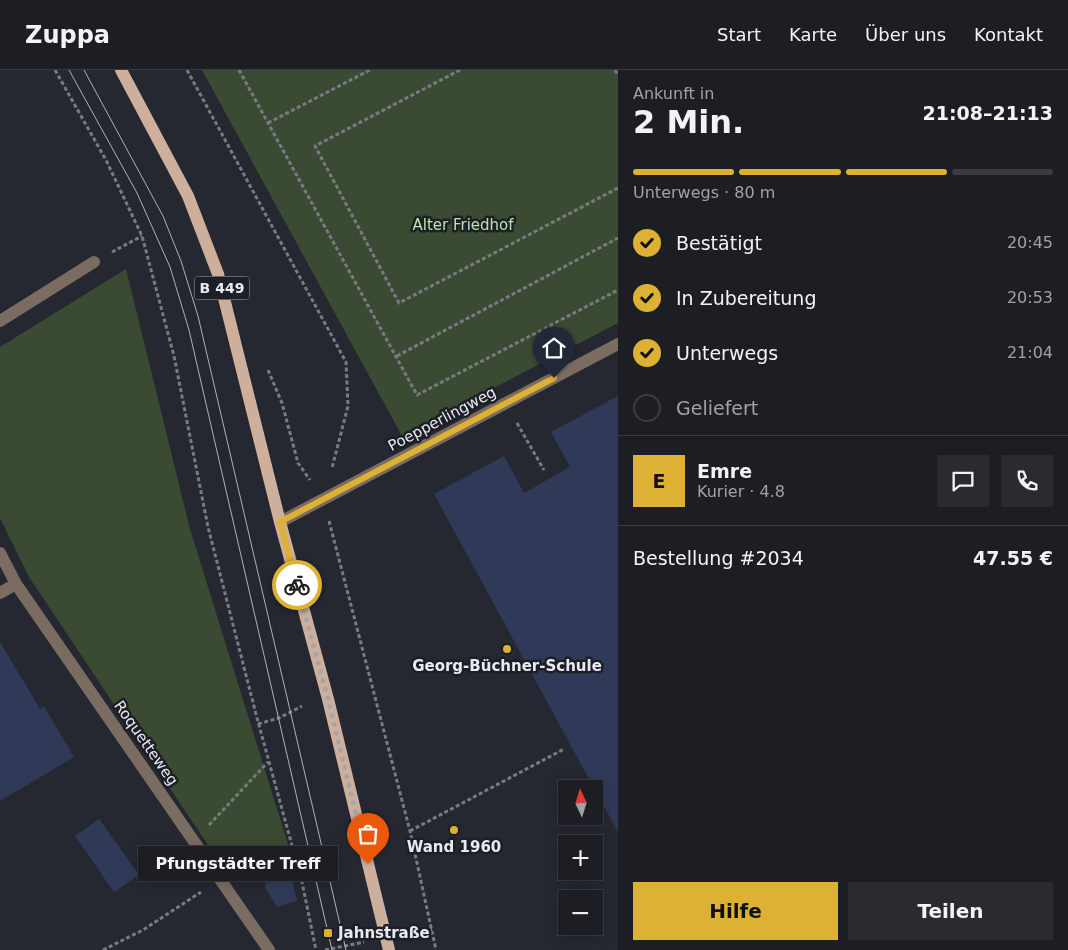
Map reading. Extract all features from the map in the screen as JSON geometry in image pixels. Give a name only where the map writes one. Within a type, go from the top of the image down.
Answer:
[{"type":"main road","name":"B 449","points":[[120,70],[188,196],[218,274],[280,522],[328,699],[389,950]]},
{"type":"street","points":[[0,321],[94,262]]},
{"type":"street","name":"Poepperlingweg","points":[[280,522],[618,344]]},
{"type":"street","name":"Roquetteweg","points":[[0,553],[16,584],[269,950]]},
{"type":"street","points":[[0,593],[16,584]]},
{"type":"path","points":[[55,70],[106,160],[142,236],[174,356],[208,527],[268,762],[302,882],[316,950]]},
{"type":"path","points":[[187,70],[346,362],[348,406],[323,500],[410,831],[436,950]]},
{"type":"path","points":[[239,70],[418,395],[618,290]]},
{"type":"path","points":[[268,123],[370,70]]},
{"type":"path","points":[[460,70],[315,146],[399,303],[618,188]]},
{"type":"path","points":[[615,70],[618,75]]},
{"type":"path","points":[[94,262],[142,236]]},
{"type":"path","points":[[396,356],[618,238]]},
{"type":"path","points":[[506,403],[544,470]]},
{"type":"path","points":[[258,724],[279,718],[302,706]]},
{"type":"path","points":[[410,831],[564,749]]},
{"type":"path","points":[[194,841],[268,762]]},
{"type":"path","points":[[103,950],[143,930],[220,879]]},
{"type":"path","points":[[418,932],[432,929]]},
{"type":"path","points":[[325,950],[366,942]]},
{"type":"green space","name":"Alter Friedhof","points":[[202,70],[618,70],[618,323],[402,436]]},
{"type":"green space","points":[[126,269],[190,529],[291,854],[232,881],[29,577],[0,518],[0,347]]},
{"type":"building","points":[[618,396],[618,832],[603,804],[603,780],[590,780],[434,494],[504,456],[524,493],[570,467],[551,432]]},
{"type":"building","points":[[0,642],[40,709],[44,706],[74,757],[0,801]]},
{"type":"building","points":[[99,819],[139,875],[114,892],[75,836]]},
{"type":"building","points":[[276,867],[290,871],[297,901],[277,907],[265,888],[267,873]]},
{"type":"tram line","points":[[69,70],[137,193],[170,267],[189,330],[332,950]]},
{"type":"tram line","points":[[84,70],[163,216],[181,261],[198,316],[346,950]]},
{"type":"way so far","points":[[297,585],[328,699],[368,864]]},
{"type":"place","name":"Georg-Büchner-Schule","points":[[507,649]]},
{"type":"place","name":"Wand 1960","points":[[454,830]]},
{"type":"place","name":"Pfungstädter Treff","points":[[368,864]]},
{"type":"place","name":"Jahnstraße","points":[[328,933]]},
{"type":"route","points":[[297,585],[280,522],[554,378]]}]
